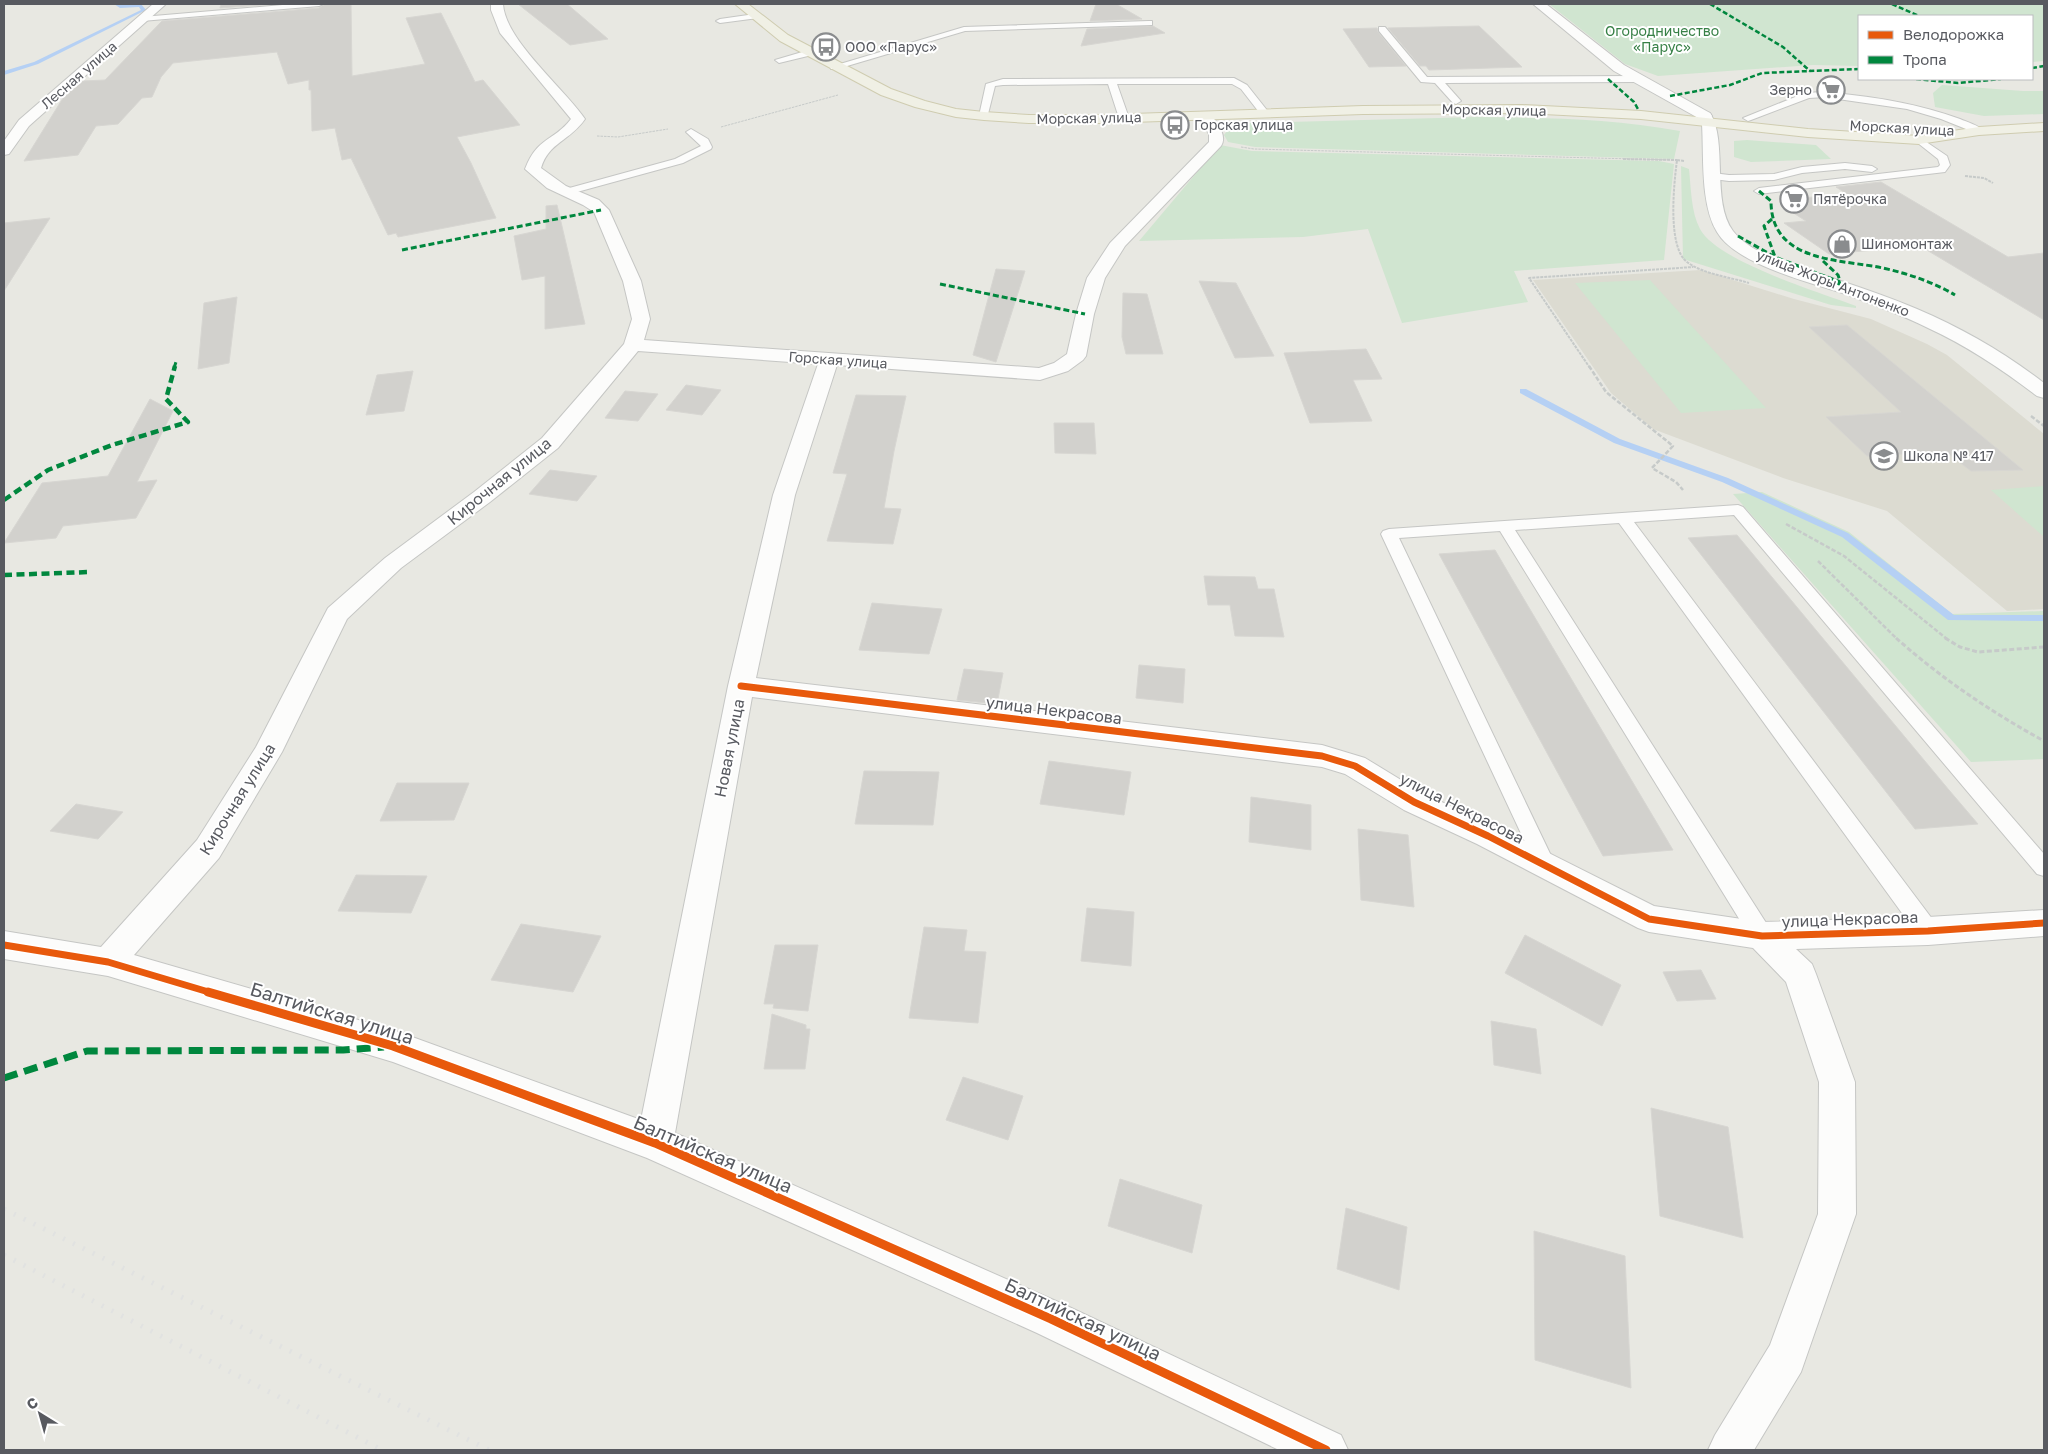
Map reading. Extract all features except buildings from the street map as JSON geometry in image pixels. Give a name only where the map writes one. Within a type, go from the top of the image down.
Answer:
[{"type":"main road","name":"Морская улица","points":[[741,4],[784,38],[834,67],[886,92],[920,104],[984,116],[1029,119],[1124,118],[1441,109],[1513,109],[1617,113],[1707,120],[1817,134],[1919,140],[1979,131],[2044,127]]},
{"type":"main road","name":"Морская улица","points":[[1707,120],[1748,118],[1860,126],[1979,131]]},
{"type":"street","name":"Лесная улица","points":[[4,151],[24,123],[160,4]]},
{"type":"street","points":[[497,4],[497,10],[506,33],[578,119],[573,128]]},
{"type":"street","points":[[1539,4],[1619,68],[1707,120]]},
{"type":"street","points":[[1205,116],[1216,134],[1216,142]]},
{"type":"street","name":"улица Жоры Антоненко","points":[[1707,120],[1713,176],[1721,223],[1725,232],[1745,248],[1781,265],[1890,304],[1964,337],[2042,389]]},
{"type":"street","name":"Кирочная улица","points":[[108,962],[208,849],[268,752],[337,614],[393,563],[482,498],[550,443],[633,344],[641,319],[632,281],[601,210],[594,203],[543,180],[534,169],[537,156],[573,128]]},
{"type":"street","name":"Горская улица","points":[[633,344],[1040,374],[1061,367],[1076,356],[1085,314],[1096,278],[1118,243],[1216,142]]},
{"type":"street","name":"Новая улица","points":[[655,1143],[741,686],[784,495],[829,359]]},
{"type":"street","name":"улица Некрасова","points":[[741,686],[1322,756],[1355,766],[1414,802],[1488,836],[1649,919],[1762,936],[2044,924]]},
{"type":"street","points":[[1730,1450],[1786,1357],[1836,1214],[1837,1082],[1800,974],[1762,936]]},
{"type":"street","name":"Балтийская улица","points":[[4,945],[108,962],[393,1046],[655,1143],[1051,1319],[1326,1450]]},
{"type":"lane","points":[[142,19],[319,4]]},
{"type":"lane","points":[[720,21],[755,16]]},
{"type":"lane","points":[[834,67],[964,29],[1149,23]]},
{"type":"lane","points":[[1382,29],[1424,80],[1639,79]]},
{"type":"lane","points":[[779,60],[809,53]]},
{"type":"lane","points":[[1438,80],[1456,101]]},
{"type":"lane","points":[[984,116],[991,84],[997,82],[1234,81],[1244,87],[1265,114]]},
{"type":"lane","points":[[1111,82],[1124,118]]},
{"type":"lane","points":[[1748,118],[1808,95],[1824,95]]},
{"type":"lane","points":[[1837,96],[1893,103],[1930,112],[1979,131]]},
{"type":"lane","points":[[566,192],[679,161],[698,153],[707,146],[704,141],[692,133]]},
{"type":"lane","points":[[1759,191],[1942,170],[1945,165],[1943,158],[1919,140]]},
{"type":"lane","points":[[1713,176],[1729,178],[1774,177],[1802,170],[1844,166],[1915,174]]},
{"type":"lane","points":[[1774,177],[1791,187]]},
{"type":"lane","points":[[1546,866],[1388,534],[1738,510],[2044,868]]},
{"type":"lane","points":[[1623,518],[1928,930]]},
{"type":"lane","points":[[1505,526],[1762,936]]},
{"type":"path","points":[[573,128],[601,136],[618,136],[669,129],[692,133],[845,93]]},
{"type":"path","points":[[1216,142],[1254,149],[1677,160]]},
{"type":"path","points":[[1654,465],[1672,446],[1606,392],[1529,278],[1696,267]]},
{"type":"path","points":[[1738,510],[1750,510],[1788,525],[1844,556],[1946,638],[1960,646],[1978,652],[2044,647]]},
{"type":"path","points":[[1812,554],[1902,644],[1983,705],[2044,740]]},
{"type":"shaded area","name":"Школа № 417","points":[[1701,270],[1794,299],[1871,319],[1927,344],[1947,355],[2044,434],[2044,609],[2007,611],[1887,511],[1783,478],[1653,429],[1611,393],[1533,280]]},
{"type":"green space","name":"Огородничество «Парус»","points":[[1549,4],[2044,4],[2044,61],[2033,62],[2033,15],[1858,15],[1858,66],[1813,65],[1658,76],[1625,64]]},
{"type":"green space","points":[[1942,85],[2044,91],[2044,114],[1984,116],[1935,107],[1933,93]]},
{"type":"green space","points":[[1476,117],[1603,121],[1680,131],[1674,159],[1255,147],[1228,142],[1224,135],[1231,126],[1247,123]]},
{"type":"green space","points":[[1747,140],[1816,145],[1831,159],[1751,162],[1734,157],[1734,141]]},
{"type":"green space","points":[[1220,145],[1252,151],[1659,161],[1674,164],[1664,260],[1514,271],[1528,302],[1402,323],[1368,229],[1303,237],[1139,241]]},
{"type":"green space","points":[[1681,166],[1689,169],[1692,200],[1697,222],[1710,241],[1727,253],[1771,275],[1856,306],[1856,308],[1831,305],[1683,259]]},
{"type":"green space","points":[[1650,280],[1766,408],[1681,413],[1575,283]]},
{"type":"green space","points":[[2044,486],[2044,537],[1991,490]]},
{"type":"green space","points":[[1762,492],[1849,532],[1952,614],[2044,611],[2044,759],[1971,762],[1733,494]]},
{"type":"waterway","points":[[4,73],[36,63],[144,10],[140,5],[120,7],[116,4]]},
{"type":"waterway","points":[[1523,391],[1617,441],[1725,480],[1845,535],[1952,618],[2044,618]]},
{"type":"railway","points":[[4,1209],[489,1450]]},
{"type":"railway","points":[[4,1255],[382,1450]]},
{"type":"marked path","points":[[1710,4],[1783,47],[1810,71]]},
{"type":"marked path","points":[[1892,4],[1917,15]]},
{"type":"marked path","points":[[2033,68],[2044,66]]},
{"type":"marked path","points":[[1670,96],[1730,85],[1762,73],[1858,69]]},
{"type":"marked path","points":[[1608,79],[1634,102],[1638,109]]},
{"type":"marked path","points":[[1923,80],[1958,83],[1994,80]]},
{"type":"marked path","points":[[1759,191],[1771,201],[1772,218],[1781,234],[1808,254],[1829,261],[1872,266],[1905,274],[1926,280],[1955,295]]},
{"type":"marked path","points":[[402,250],[601,210]]},
{"type":"marked path","points":[[1772,219],[1764,226],[1775,257]]},
{"type":"marked path","points":[[1738,236],[1775,257],[1840,282]]},
{"type":"marked path","points":[[1823,261],[1838,275],[1840,281],[1838,285]]},
{"type":"marked path","points":[[940,284],[1085,314]]},
{"type":"marked path","points":[[4,500],[48,470],[112,445],[188,422],[166,399],[176,362]]},
{"type":"marked path","points":[[4,575],[90,572]]},
{"type":"marked path","points":[[4,1078],[87,1051],[343,1050],[384,1047]]},
{"type":"cycle path","points":[[741,686],[1322,756],[1355,766],[1414,802],[1488,836],[1649,919],[1762,936],[1928,931],[2044,923]]},
{"type":"cycle path","points":[[4,945],[108,962],[393,1046],[655,1143],[1051,1319],[1326,1450]]},
{"type":"place","name":"ООО «Парус»","points":[[826,47]]},
{"type":"place","name":"Зерно","points":[[1831,90]]},
{"type":"place","name":"Горская улица","points":[[1175,125]]},
{"type":"place","name":"Пятёрочка","points":[[1794,199]]},
{"type":"place","name":"Шиномонтаж","points":[[1842,244]]},
{"type":"place","name":"Школа № 417","points":[[1884,456]]}]
